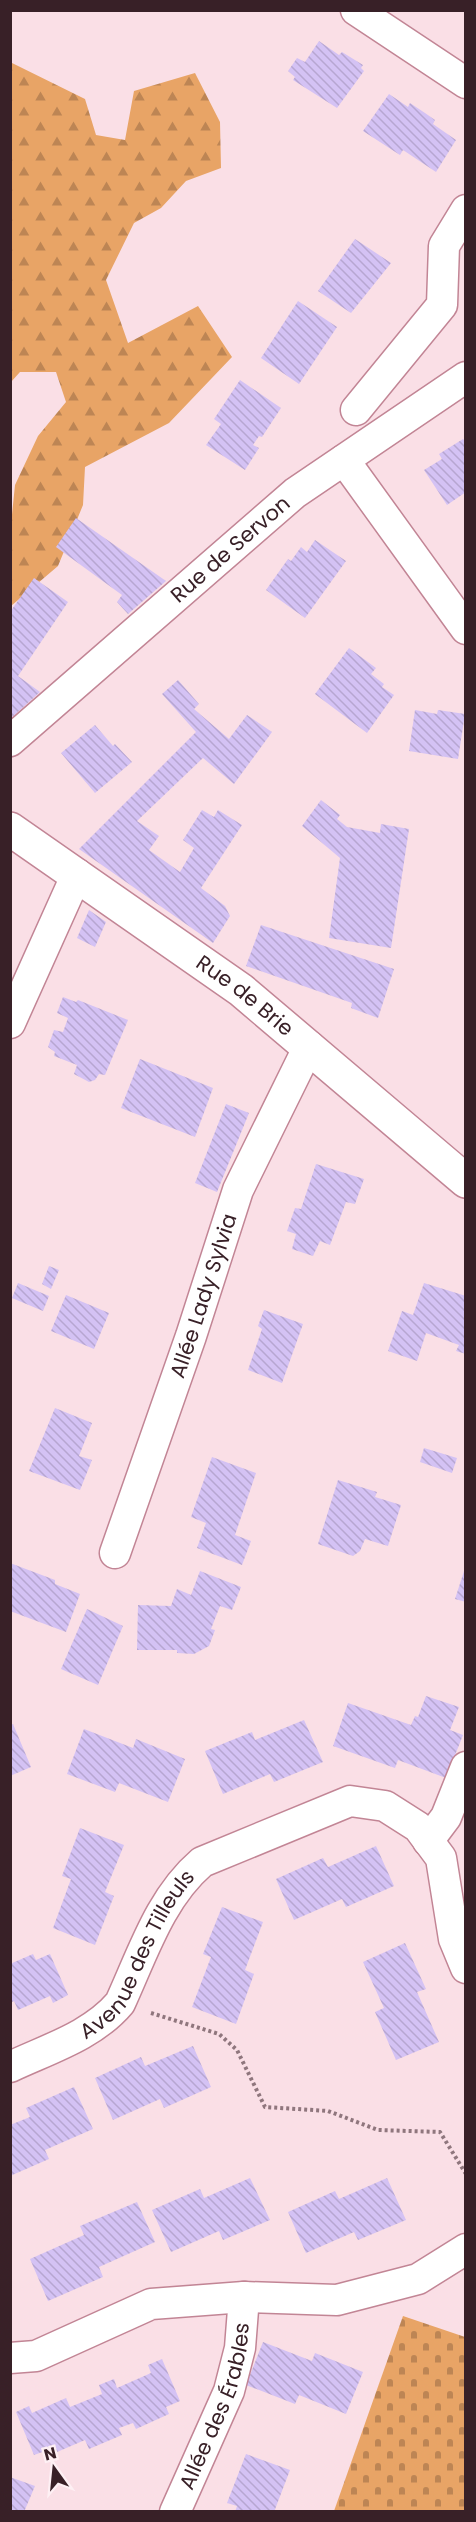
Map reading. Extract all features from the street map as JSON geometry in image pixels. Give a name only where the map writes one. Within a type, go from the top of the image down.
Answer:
[{"type":"street","points":[[356,10],[465,83]]},
{"type":"street","points":[[356,410],[442,304],[444,246],[465,210]]},
{"type":"street","name":"Rue de Servon","points":[[10,741],[295,494],[465,377]]},
{"type":"street","points":[[344,460],[465,629]]},
{"type":"street","name":"Rue de Brie","points":[[10,829],[241,990],[465,1180]]},
{"type":"street","points":[[10,1023],[77,874]]},
{"type":"street","name":"Allée Lady Sylvia","points":[[115,1553],[191,1336],[238,1190],[309,1046]]},
{"type":"street","points":[[428,1840],[446,1817],[465,1767]]},
{"type":"street","name":"Avenue des Tilleuls","points":[[10,2067],[85,2032],[111,2014],[120,2003],[166,1902],[183,1878],[202,1862],[350,1801],[385,1806],[418,1827],[441,1858],[453,1939],[465,1968]]},
{"type":"street","points":[[10,2358],[36,2356],[151,2304],[244,2297],[338,2300],[418,2279],[465,2249]]},
{"type":"street","name":"Allée des Érables","points":[[175,2511],[229,2391],[240,2348],[244,2297]]},
{"type":"path","points":[[120,2003],[219,2034],[237,2050],[265,2107],[328,2111],[378,2130],[440,2132],[465,2174]]},
{"type":"green space","points":[[10,62],[85,99],[96,135],[125,140],[134,91],[195,73],[220,122],[221,168],[186,181],[161,208],[134,223],[106,280],[128,343],[198,306],[232,357],[169,423],[85,467],[83,505],[58,566],[11,606],[10,534],[15,485],[38,436],[66,402],[56,372],[20,372],[11,382]]},
{"type":"green space","points":[[403,2316],[465,2337],[465,2511],[334,2511]]},
{"type":"building","points":[[319,41],[339,55],[342,52],[363,65],[361,68],[364,71],[337,108],[293,80],[295,77],[288,71],[297,58],[305,62]]},
{"type":"building","points":[[389,94],[408,107],[410,103],[425,113],[435,120],[433,124],[456,140],[436,172],[403,150],[400,155],[363,131]]},
{"type":"building","points":[[355,239],[391,263],[351,313],[318,291]]},
{"type":"building","points":[[298,301],[337,327],[299,384],[261,358]]},
{"type":"building","points":[[240,380],[281,408],[262,437],[259,436],[253,445],[259,448],[245,470],[206,445],[221,424],[214,419]]},
{"type":"building","points":[[463,439],[466,442],[466,492],[447,505],[424,470],[442,459],[439,454]]},
{"type":"building","points":[[76,518],[166,581],[128,614],[117,602],[122,595],[56,547]]},
{"type":"building","points":[[315,540],[346,561],[305,618],[266,590],[288,559],[291,561],[301,547],[307,552]]},
{"type":"building","points":[[34,578],[68,602],[18,676],[40,692],[10,719],[10,612]]},
{"type":"building","points":[[349,648],[376,668],[371,674],[384,684],[382,687],[394,695],[367,733],[315,694]]},
{"type":"building","points":[[178,680],[199,704],[194,709],[229,739],[247,715],[272,732],[234,784],[203,758],[137,821],[159,836],[149,850],[180,872],[194,848],[183,840],[202,810],[214,817],[218,810],[242,825],[201,888],[225,906],[230,916],[213,943],[79,849],[196,732],[162,694]]},
{"type":"building","points":[[415,710],[437,714],[438,710],[465,714],[458,759],[409,751]]},
{"type":"building","points":[[95,725],[113,746],[115,744],[132,762],[95,793],[61,753]]},
{"type":"building","points":[[321,800],[340,815],[337,819],[347,827],[380,833],[381,824],[409,829],[391,948],[329,938],[340,858],[302,826]]},
{"type":"building","points":[[89,910],[106,922],[95,947],[77,938]]},
{"type":"building","points":[[261,925],[394,969],[378,1018],[351,1008],[352,1003],[246,966]]},
{"type":"building","points":[[63,997],[76,1002],[78,1000],[128,1020],[105,1075],[99,1074],[95,1080],[89,1082],[74,1074],[77,1065],[54,1056],[55,1052],[48,1047],[54,1030],[63,1032],[68,1018],[57,1013]]},
{"type":"building","points":[[140,1059],[213,1088],[195,1137],[121,1108]]},
{"type":"building","points":[[226,1104],[249,1113],[217,1192],[195,1183]]},
{"type":"building","points":[[316,1164],[364,1179],[355,1204],[346,1202],[330,1245],[320,1241],[313,1256],[292,1249],[296,1234],[287,1231],[295,1208],[301,1209]]},
{"type":"building","points":[[49,1266],[59,1270],[51,1289],[42,1284]]},
{"type":"building","points":[[18,1283],[49,1296],[43,1311],[12,1298]]},
{"type":"building","points":[[424,1283],[466,1296],[466,1354],[456,1351],[459,1345],[426,1333],[417,1361],[388,1351],[402,1311],[413,1315]]},
{"type":"building","points":[[66,1295],[109,1313],[94,1349],[51,1331]]},
{"type":"building","points":[[264,1310],[303,1324],[282,1383],[248,1370],[262,1329],[258,1326]]},
{"type":"building","points":[[55,1408],[92,1423],[79,1456],[92,1460],[80,1490],[29,1471]]},
{"type":"building","points":[[424,1448],[457,1458],[452,1473],[420,1462]]},
{"type":"building","points":[[212,1457],[256,1473],[235,1535],[251,1541],[242,1565],[197,1548],[206,1523],[191,1517]]},
{"type":"building","points":[[338,1480],[377,1492],[375,1497],[401,1505],[388,1546],[365,1539],[360,1551],[353,1556],[318,1544]]},
{"type":"building","points":[[10,1563],[55,1580],[55,1584],[80,1594],[66,1632],[10,1611]]},
{"type":"building","points":[[466,1568],[466,1602],[455,1599]]},
{"type":"building","points":[[200,1571],[241,1587],[232,1610],[220,1606],[211,1629],[215,1630],[209,1646],[194,1654],[177,1653],[177,1650],[137,1650],[138,1605],[171,1606],[177,1589],[191,1595]]},
{"type":"building","points":[[87,1609],[123,1626],[98,1685],[61,1669]]},
{"type":"building","points":[[426,1696],[459,1707],[450,1730],[463,1735],[446,1778],[398,1760],[395,1768],[333,1746],[348,1703],[411,1725],[415,1716],[418,1717]]},
{"type":"building","points":[[304,1720],[323,1762],[274,1782],[270,1774],[223,1794],[205,1751],[252,1732],[255,1740]]},
{"type":"building","points":[[13,1724],[31,1767],[10,1776],[10,1725]]},
{"type":"building","points":[[84,1729],[133,1748],[136,1739],[185,1759],[168,1802],[119,1783],[115,1792],[67,1774]]},
{"type":"building","points":[[80,1828],[124,1845],[105,1892],[114,1896],[95,1945],[53,1928],[71,1879],[62,1876]]},
{"type":"building","points":[[376,1846],[394,1886],[346,1907],[342,1899],[294,1920],[276,1879],[323,1858],[328,1867]]},
{"type":"building","points":[[222,1907],[263,1922],[245,1970],[254,1974],[236,2024],[192,2007],[211,1957],[203,1954]]},
{"type":"building","points":[[405,1943],[426,1989],[417,1992],[439,2042],[396,2060],[375,2012],[384,2008],[363,1962]]},
{"type":"building","points":[[33,1954],[36,1960],[50,1954],[68,1995],[53,2003],[50,1996],[18,2010],[14,2001],[10,2003],[10,1964]]},
{"type":"building","points":[[193,2046],[211,2087],[164,2108],[160,2099],[113,2120],[95,2078],[141,2057],[145,2066]]},
{"type":"building","points":[[74,2087],[93,2129],[45,2150],[49,2159],[10,2176],[10,2125],[30,2117],[26,2108]]},
{"type":"building","points":[[250,2178],[270,2220],[223,2240],[219,2231],[171,2252],[152,2210],[200,2189],[204,2198]]},
{"type":"building","points":[[387,2178],[406,2220],[358,2240],[354,2232],[306,2253],[288,2212],[335,2191],[339,2199]]},
{"type":"building","points":[[137,2202],[155,2242],[99,2267],[103,2277],[48,2301],[30,2259],[84,2235],[80,2226]]},
{"type":"building","points":[[263,2342],[312,2361],[315,2353],[363,2372],[346,2414],[299,2395],[295,2404],[246,2385]]},
{"type":"building","points":[[162,2359],[180,2401],[166,2407],[169,2414],[136,2429],[133,2423],[119,2428],[122,2435],[89,2449],[85,2440],[50,2455],[48,2450],[34,2455],[16,2412],[29,2406],[32,2413],[66,2398],[70,2407],[102,2394],[99,2385],[114,2379],[117,2388],[151,2373],[148,2365]]},
{"type":"building","points":[[246,2454],[290,2470],[274,2512],[235,2512],[237,2506],[227,2503]]},
{"type":"building","points":[[10,2477],[35,2486],[24,2512],[10,2512]]}]
